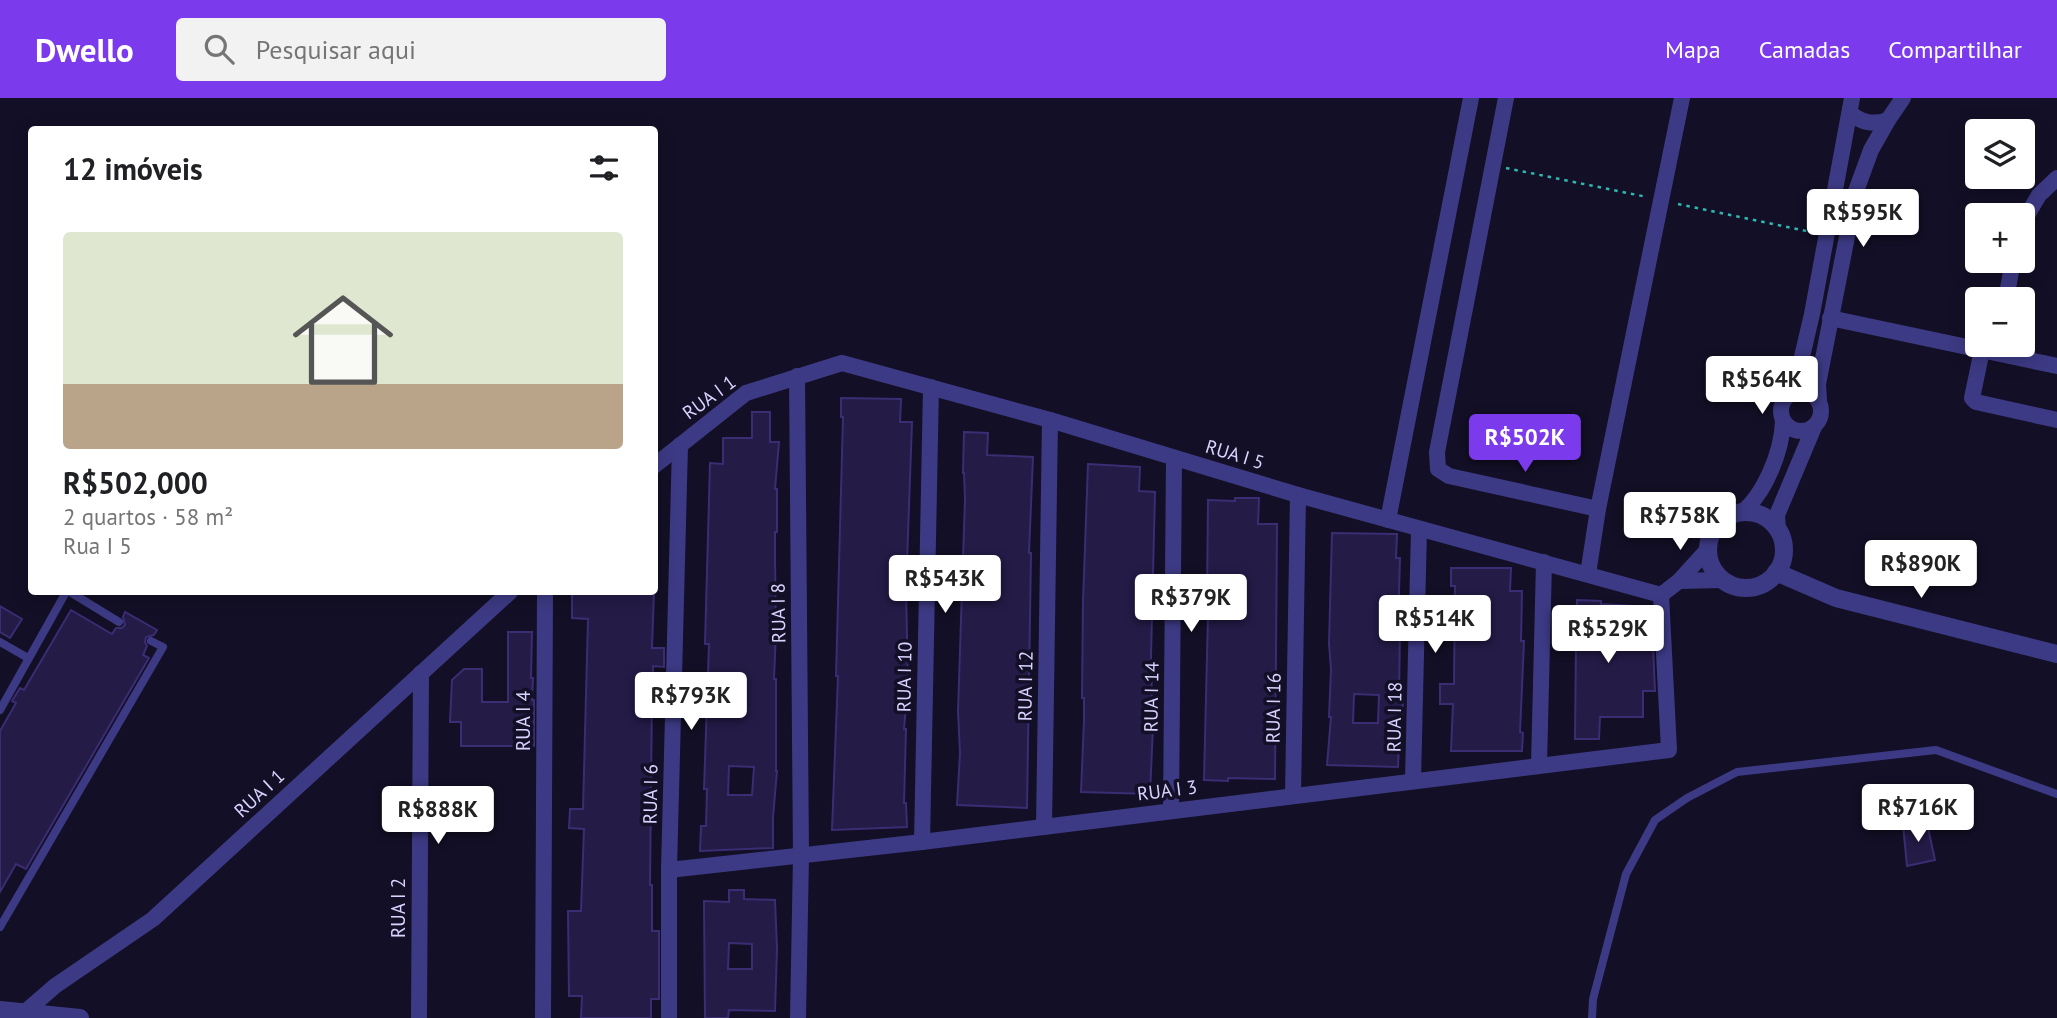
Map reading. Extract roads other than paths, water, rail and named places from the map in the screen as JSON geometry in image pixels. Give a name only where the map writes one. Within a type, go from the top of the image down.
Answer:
[{"type":"street","points":[[1388,520],[1471,98]]},
{"type":"street","points":[[1506,98],[1437,452],[1438,468],[1449,476],[1598,509]]},
{"type":"street","points":[[1588,575],[1598,509],[1682,98]]},
{"type":"street","points":[[1679,581],[1722,580],[1738,587],[1755,587],[1770,579],[1776,572],[1783,556],[1777,515],[1821,415],[1818,384],[1856,191],[1871,150],[1903,98]]},
{"type":"street","points":[[1851,106],[1856,118],[1872,123],[1888,120]]},
{"type":"street","points":[[1741,513],[1752,504],[1782,436],[1780,407],[1783,400],[1794,391],[1812,314],[1851,106]]},
{"type":"street","points":[[2034,203],[2057,178]]},
{"type":"street","points":[[1830,318],[1965,344]]},
{"type":"street","points":[[1989,357],[1972,398],[2057,420]]},
{"type":"street","points":[[2023,357],[2057,366]]},
{"type":"street","name":"RUA I 5","points":[[797,376],[842,363],[1050,420],[1298,495],[1661,595]]},
{"type":"street","name":"RUA I 1","points":[[658,463],[746,393],[797,376]]},
{"type":"street","name":"RUA I 8","points":[[797,376],[801,856],[798,1018]]},
{"type":"street","name":"RUA I 10","points":[[922,842],[931,387]]},
{"type":"street","points":[[1794,391],[1809,391],[1819,401]]},
{"type":"street","name":"RUA I 12","points":[[1044,827],[1050,420]]},
{"type":"street","points":[[1783,421],[1793,430],[1814,427]]},
{"type":"street","name":"RUA I 6","points":[[669,1018],[669,870],[680,445]]},
{"type":"street","name":"RUA I 14","points":[[1171,811],[1174,458]]},
{"type":"street","name":"RUA I 16","points":[[1293,796],[1298,495]]},
{"type":"street","points":[[1661,595],[1679,581],[1708,549],[1713,532],[1724,519],[1749,513],[1766,518],[1778,531]]},
{"type":"street","name":"RUA I 18","points":[[1413,780],[1419,529]]},
{"type":"street","points":[[1708,549],[1711,566],[1722,580]]},
{"type":"street","points":[[1539,765],[1544,562]]},
{"type":"street","points":[[1776,572],[1836,598],[2057,654]]},
{"type":"street","name":"RUA I 1","points":[[25,1012],[55,986],[153,919],[507,595]]},
{"type":"street","name":"RUA I 4","points":[[543,1018],[545,595]]},
{"type":"street","name":"RUA I 3","points":[[669,870],[922,842],[1669,750],[1661,595]]},
{"type":"street","name":"RUA I 2","points":[[419,1018],[421,673]]},
{"type":"street","points":[[0,1010],[80,1018]]},
{"type":"lane","points":[[0,710],[66,595]]},
{"type":"lane","points":[[73,595],[119,622]]},
{"type":"lane","points":[[0,927],[163,647],[150,641]]},
{"type":"lane","points":[[0,642],[29,658]]},
{"type":"lane","points":[[1591,1018],[1593,999],[1626,874],[1656,820],[1687,798],[1737,772],[1936,750],[2057,794]]}]
